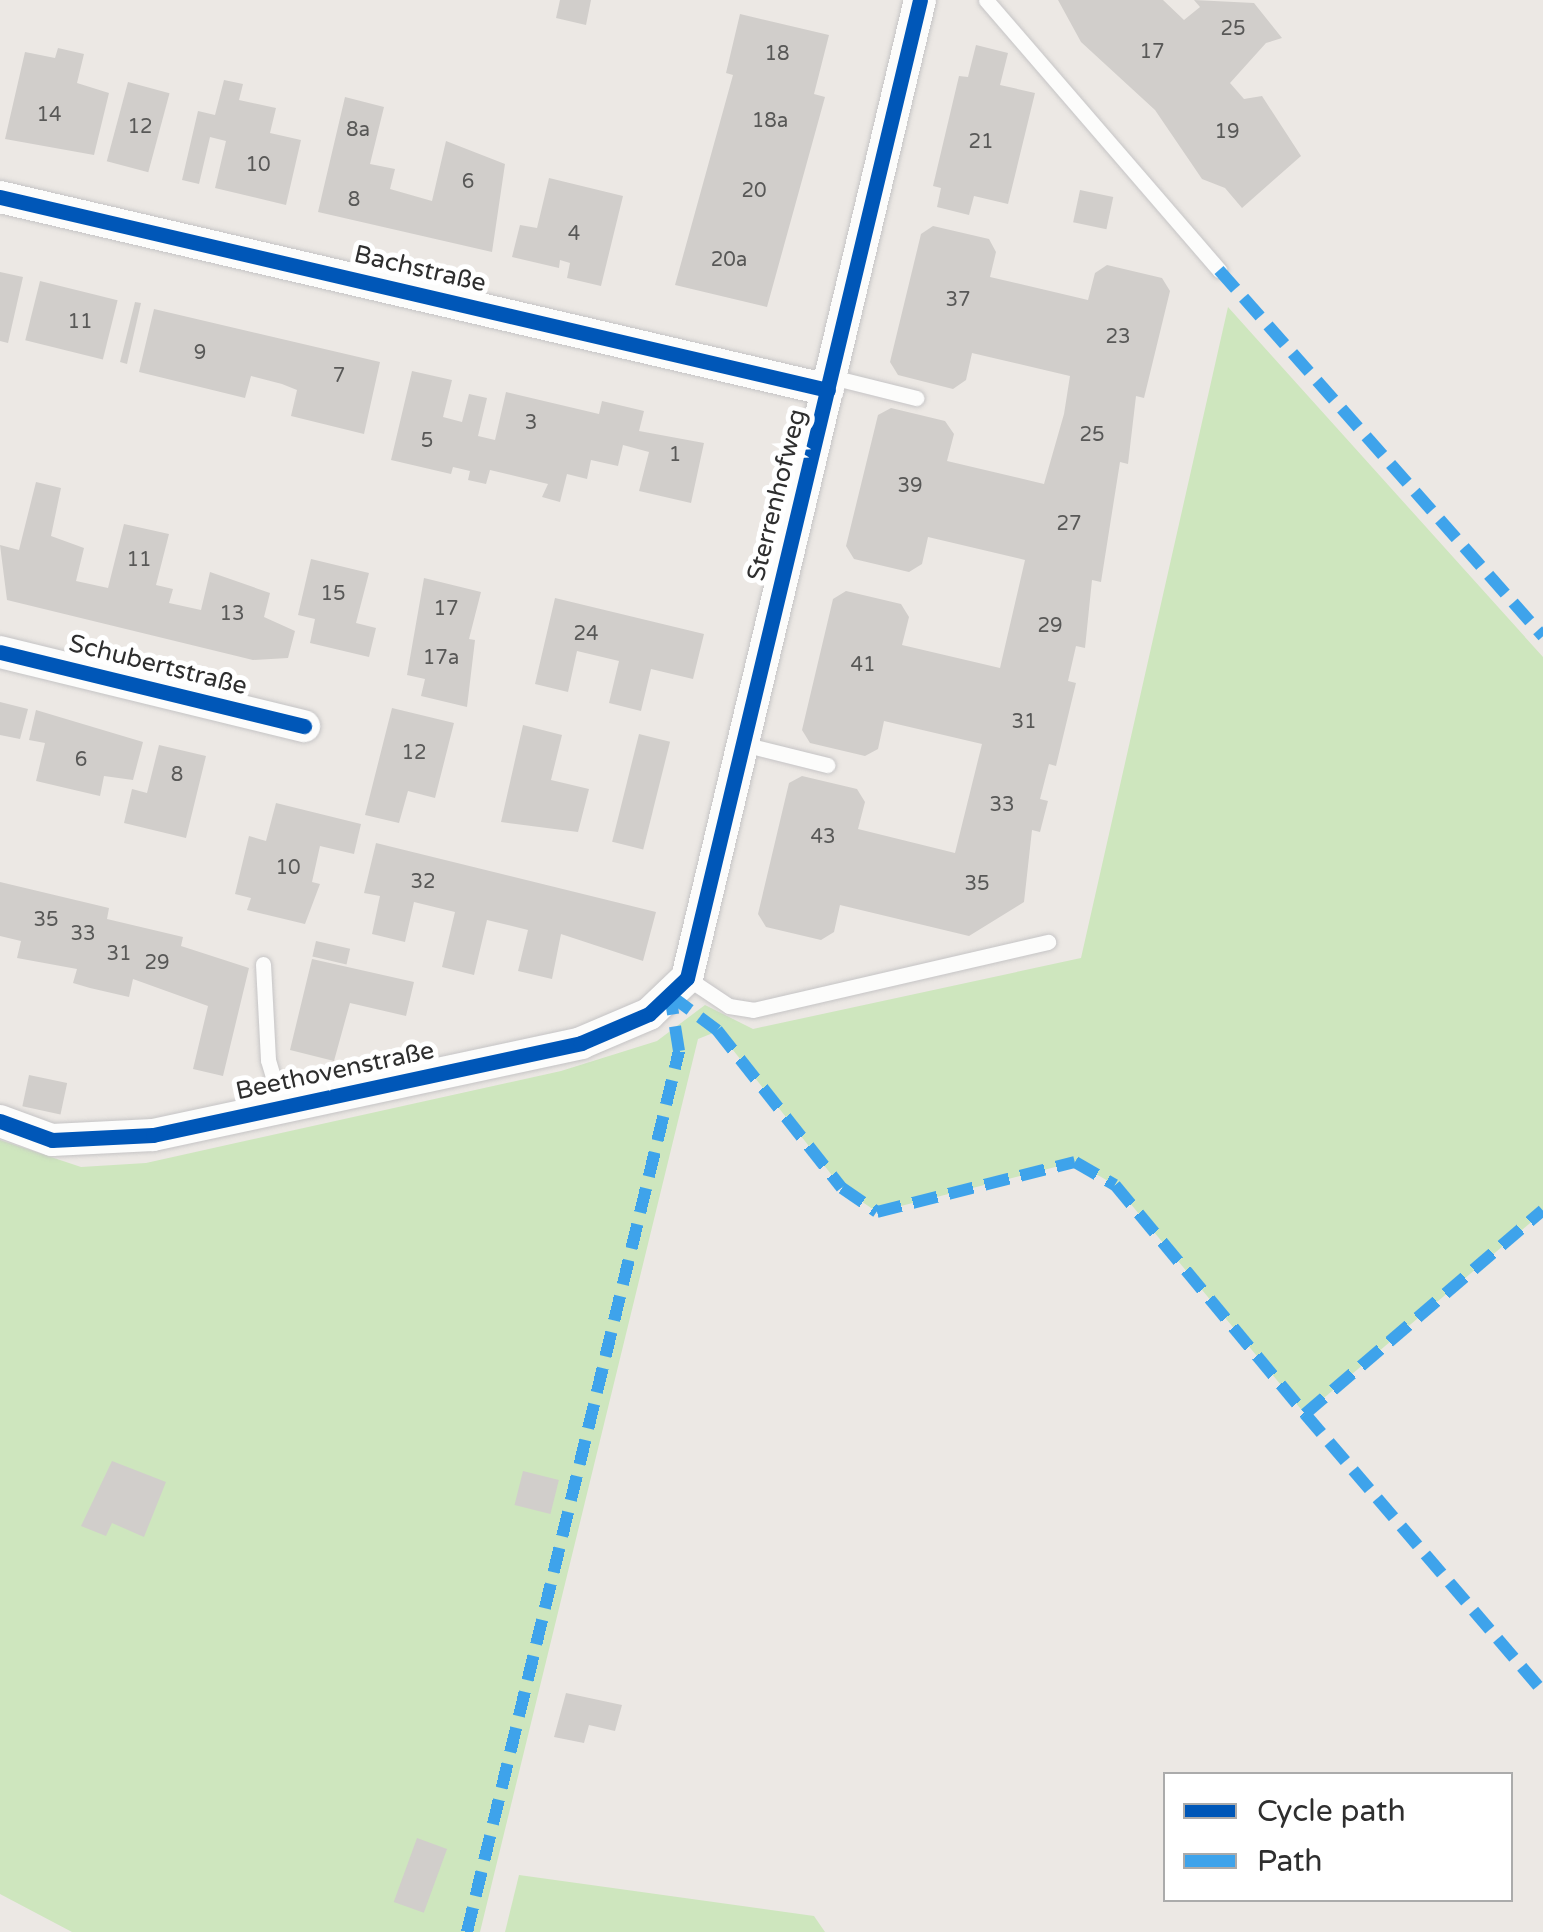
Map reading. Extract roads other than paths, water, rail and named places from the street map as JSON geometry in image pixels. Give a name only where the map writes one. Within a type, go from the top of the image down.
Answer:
[{"type":"street","name":"Sterrenhofweg","points":[[678,987],[744,744],[920,0]]},
{"type":"street","name":"Bachstraße","points":[[0,197],[830,384]]},
{"type":"street","name":"Schubertstraße","points":[[0,652],[304,726]]},
{"type":"street","name":"Beethovenstraße","points":[[0,1121],[24,1134],[94,1143],[282,1108],[581,1043],[649,1014],[678,987]]},
{"type":"lane","points":[[989,1],[1219,270]]},
{"type":"lane","points":[[830,384],[916,398]]},
{"type":"lane","points":[[744,744],[827,765]]},
{"type":"lane","points":[[678,987],[729,1006],[753,1010],[1048,942]]},
{"type":"lane","points":[[263,964],[268,1060],[282,1108]]}]
